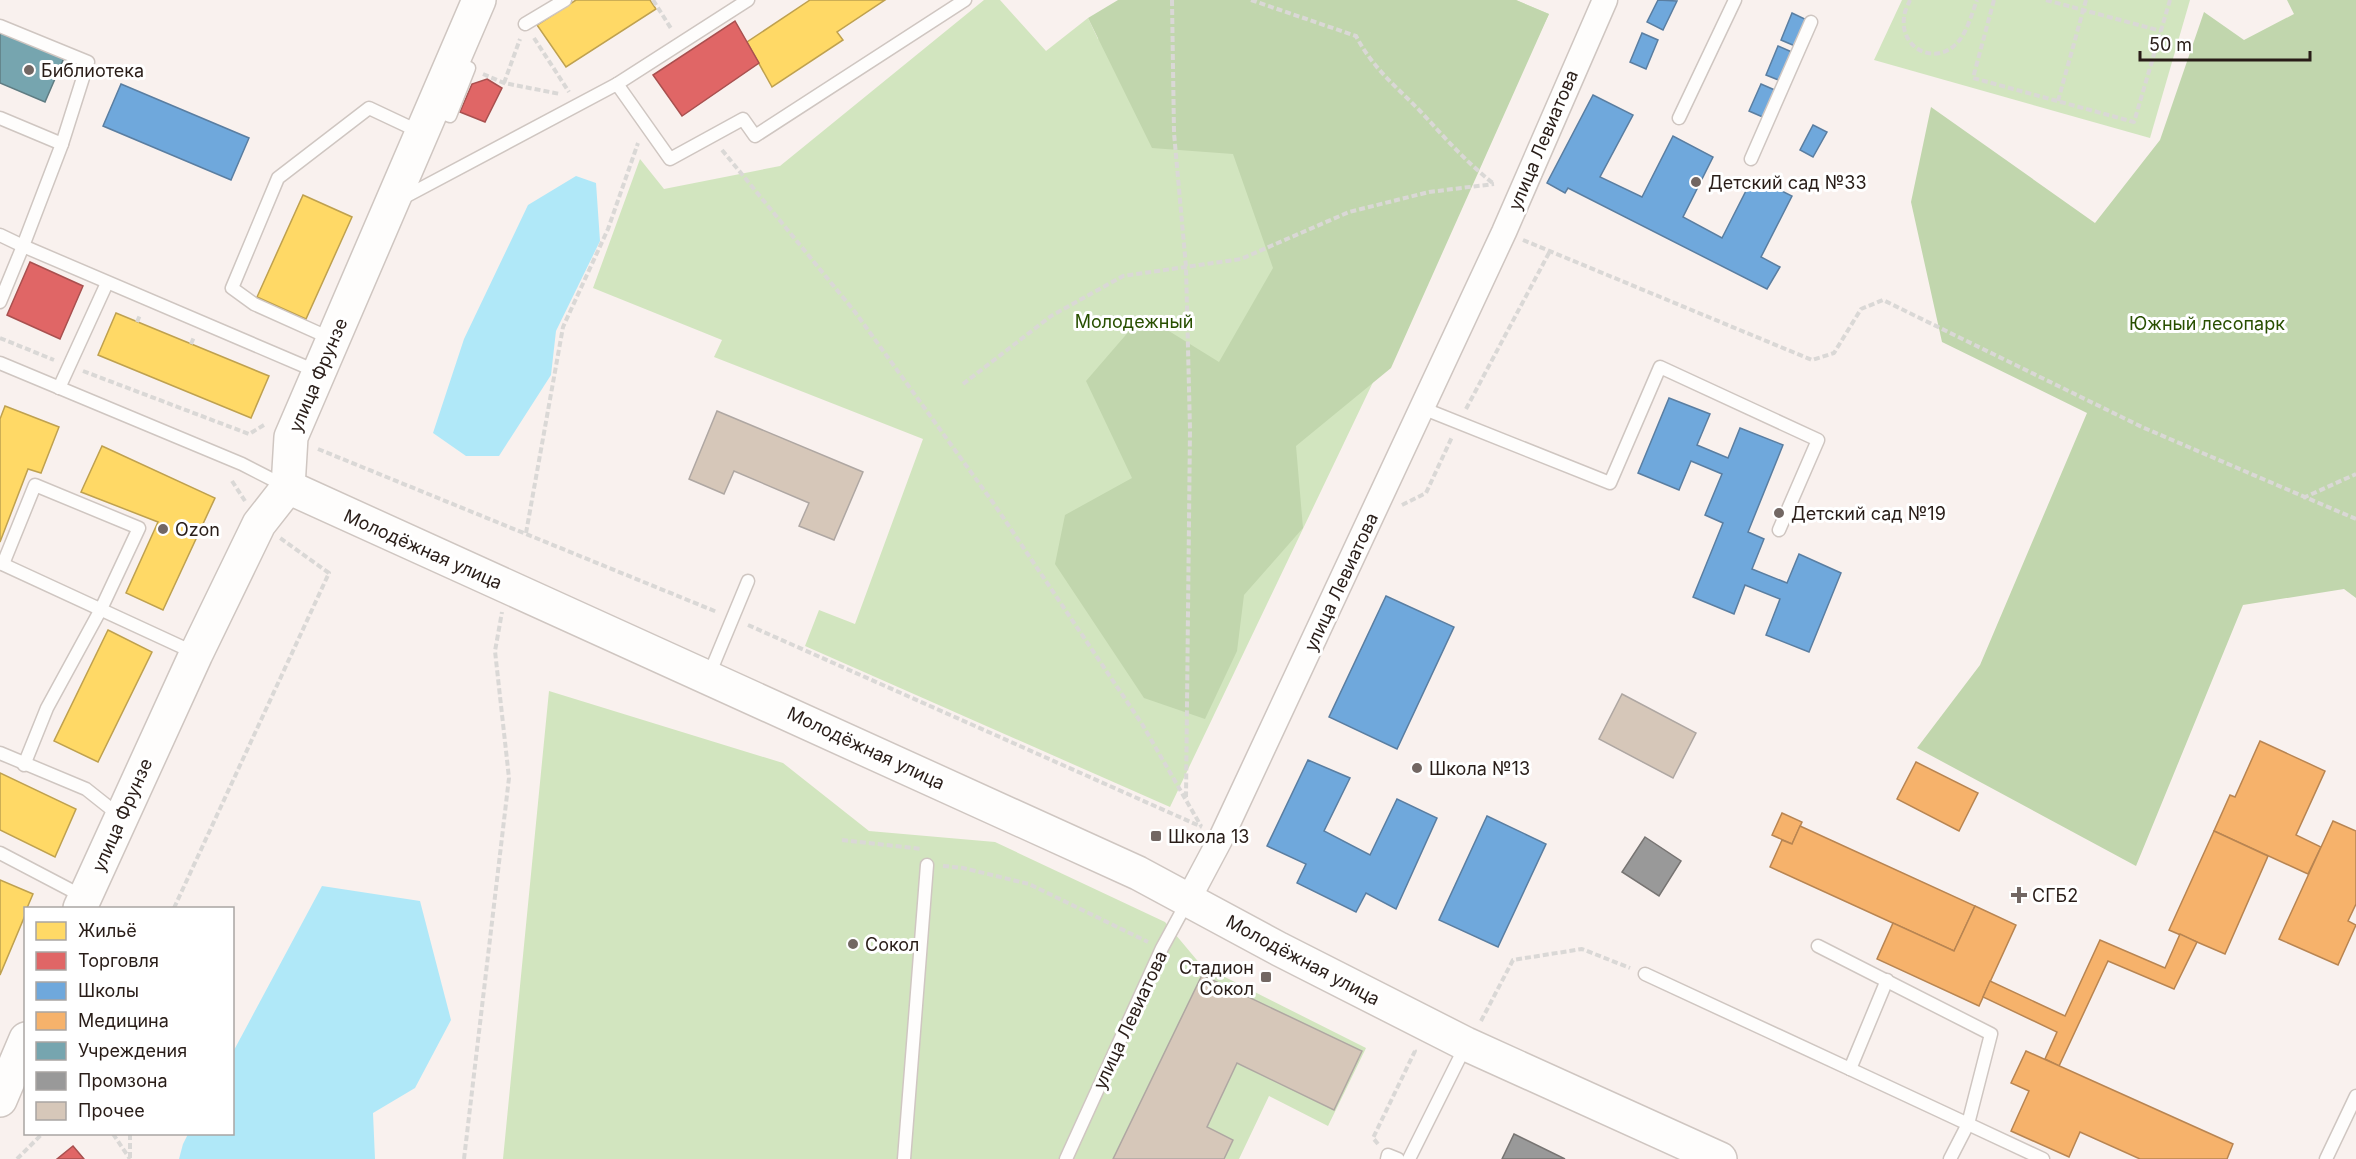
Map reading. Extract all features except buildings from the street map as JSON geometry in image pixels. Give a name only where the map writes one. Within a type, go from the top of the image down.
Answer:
[{"type":"main road","name":"улица Фрунзе","points":[[83,903],[196,654],[259,524],[288,487],[291,437],[479,0]]},
{"type":"main road","name":"Молодёжная улица","points":[[288,487],[1138,873],[1189,898],[1280,949],[1472,1035],[1720,1159]]},
{"type":"main road","points":[[0,1100],[24,1044]]},
{"type":"street","name":"улица Левиатова","points":[[1189,898],[1222,836],[1504,232],[1605,0]]},
{"type":"lane","points":[[525,24],[565,0]]},
{"type":"lane","points":[[392,204],[617,84],[748,0]]},
{"type":"lane","points":[[617,84],[670,159],[743,119],[755,136],[965,0]]},
{"type":"lane","points":[[1679,118],[1735,0]]},
{"type":"lane","points":[[1751,159],[1811,22]]},
{"type":"lane","points":[[0,26],[88,62],[62,144],[0,302]]},
{"type":"lane","points":[[333,339],[254,304],[232,288],[278,178],[369,108],[428,121]]},
{"type":"lane","points":[[0,118],[62,144]]},
{"type":"lane","points":[[0,235],[319,373]]},
{"type":"lane","points":[[59,388],[107,282]]},
{"type":"lane","name":"Молодёжная улица","points":[[0,363],[242,465],[288,487]]},
{"type":"lane","points":[[1422,408],[1610,483],[1660,367],[1818,440],[1779,530]]},
{"type":"lane","points":[[24,765],[47,708],[101,609],[140,528],[36,485],[2,564],[101,609],[196,654]]},
{"type":"lane","points":[[708,676],[748,580]]},
{"type":"lane","points":[[0,753],[24,765],[86,789],[122,817]]},
{"type":"lane","points":[[0,853],[83,903]]},
{"type":"lane","points":[[904,1159],[927,865]]},
{"type":"lane","name":"улица Левиатова","points":[[1066,1159],[1162,948],[1189,898]]},
{"type":"lane","points":[[1818,946],[1991,1034],[1968,1124],[1950,1159]]},
{"type":"lane","points":[[1645,974],[2043,1159]]},
{"type":"lane","points":[[1850,1069],[1887,980]]},
{"type":"lane","points":[[1409,1159],[1472,1035]]},
{"type":"lane","points":[[2326,1159],[2356,1096]]},
{"type":"path","points":[[653,0],[681,43]]},
{"type":"path","points":[[1172,0],[1174,133],[1186,267],[1190,429],[1186,799]]},
{"type":"path","points":[[1251,0],[1356,36],[1367,57],[1390,84],[1421,112],[1473,167],[1494,184],[1519,196]]},
{"type":"path","points":[[1910,0],[1904,19],[1909,43],[1920,52],[1933,54],[1946,51],[1958,42],[1977,0]]},
{"type":"path","points":[[1995,0],[1973,78],[2134,122],[2170,0]]},
{"type":"path","points":[[2046,0],[2161,31]]},
{"type":"path","points":[[2058,101],[2086,0]]},
{"type":"path","points":[[525,24],[543,53],[572,96],[504,83],[525,24]]},
{"type":"path","points":[[525,533],[562,327],[608,229],[644,122]]},
{"type":"path","points":[[710,136],[855,312],[994,504],[1142,724],[1203,828],[1203,836]]},
{"type":"path","points":[[963,384],[1051,316],[1124,276],[1241,259],[1349,212],[1429,192],[1494,184]]},
{"type":"path","points":[[1504,232],[1812,360],[1834,353],[1861,309],[1883,300],[2142,427],[2356,519]]},
{"type":"path","points":[[1400,506],[1426,493],[1459,422],[1550,251]]},
{"type":"path","points":[[137,322],[140,315]]},
{"type":"path","points":[[191,344],[194,337]]},
{"type":"path","points":[[0,338],[249,434],[264,425]]},
{"type":"path","points":[[313,447],[733,618],[1203,828]]},
{"type":"path","points":[[2303,498],[2356,474]]},
{"type":"path","points":[[175,907],[329,573],[259,524],[232,481]]},
{"type":"path","points":[[464,1159],[508,778],[495,651],[504,603]]},
{"type":"path","points":[[842,840],[928,849],[927,865],[963,868],[1029,884],[1162,948]]},
{"type":"path","points":[[1472,1035],[1513,960],[1582,948],[1645,974]]},
{"type":"path","points":[[1391,1158],[1373,1138],[1415,1051]]},
{"type":"path","points":[[17,1159],[41,1135]]},
{"type":"path","points":[[114,1135],[130,1159]]},
{"type":"path","points":[[130,1135],[130,1159]]},
{"type":"green space","name":"Молодежный","points":[[984,0],[1000,0],[1046,51],[1088,18],[1098,39],[1147,0],[1516,0],[1549,14],[1170,807],[805,646],[819,610],[855,624],[923,439],[714,357],[722,340],[593,288],[640,159],[664,189],[780,166]]},
{"type":"green space","points":[[1118,0],[1516,0],[1549,14],[1391,368],[1296,446],[1303,528],[1244,595],[1237,651],[1205,719],[1144,698],[1055,564],[1065,515],[1132,478],[1086,381],[1143,315],[1219,362],[1273,268],[1233,154],[1152,148],[1088,18]]},
{"type":"green space","points":[[1902,0],[2190,0],[2150,138],[1874,60]]},
{"type":"green space","name":"Южный лесопарк","points":[[2287,0],[2356,0],[2356,598],[2344,589],[2243,605],[2136,866],[1917,748],[1980,665],[2087,413],[1942,342],[1911,202],[1931,107],[2095,223],[2160,140],[2204,12],[2244,40],[2294,14]]},
{"type":"green space","name":"Сокол","points":[[549,691],[783,763],[869,831],[995,842],[1165,922],[1201,965],[1366,1048],[1328,1126],[1269,1096],[1239,1159],[503,1159]]},
{"type":"water","points":[[576,176],[596,183],[600,241],[556,331],[551,375],[499,456],[466,456],[433,433],[464,339],[528,205]]},
{"type":"water","points":[[322,886],[420,901],[451,1020],[415,1088],[373,1113],[375,1159],[179,1159],[188,1135],[234,1135],[234,1050]]},
{"type":"place","name":"Библиотека","points":[[29,70]]},
{"type":"place","name":"Детский сад №33","points":[[1696,182]]},
{"type":"place","name":"Детский сад №19","points":[[1779,513]]},
{"type":"place","name":"Ozon","points":[[163,529]]},
{"type":"place","name":"Школа №13","points":[[1417,768]]},
{"type":"place","name":"Школа 13","points":[[1156,836]]},
{"type":"place","name":"СГБ2","points":[[2019,895]]},
{"type":"place","name":"Сокол","points":[[853,944]]},
{"type":"place","name":"Стадион Сокол","points":[[1266,977]]}]
